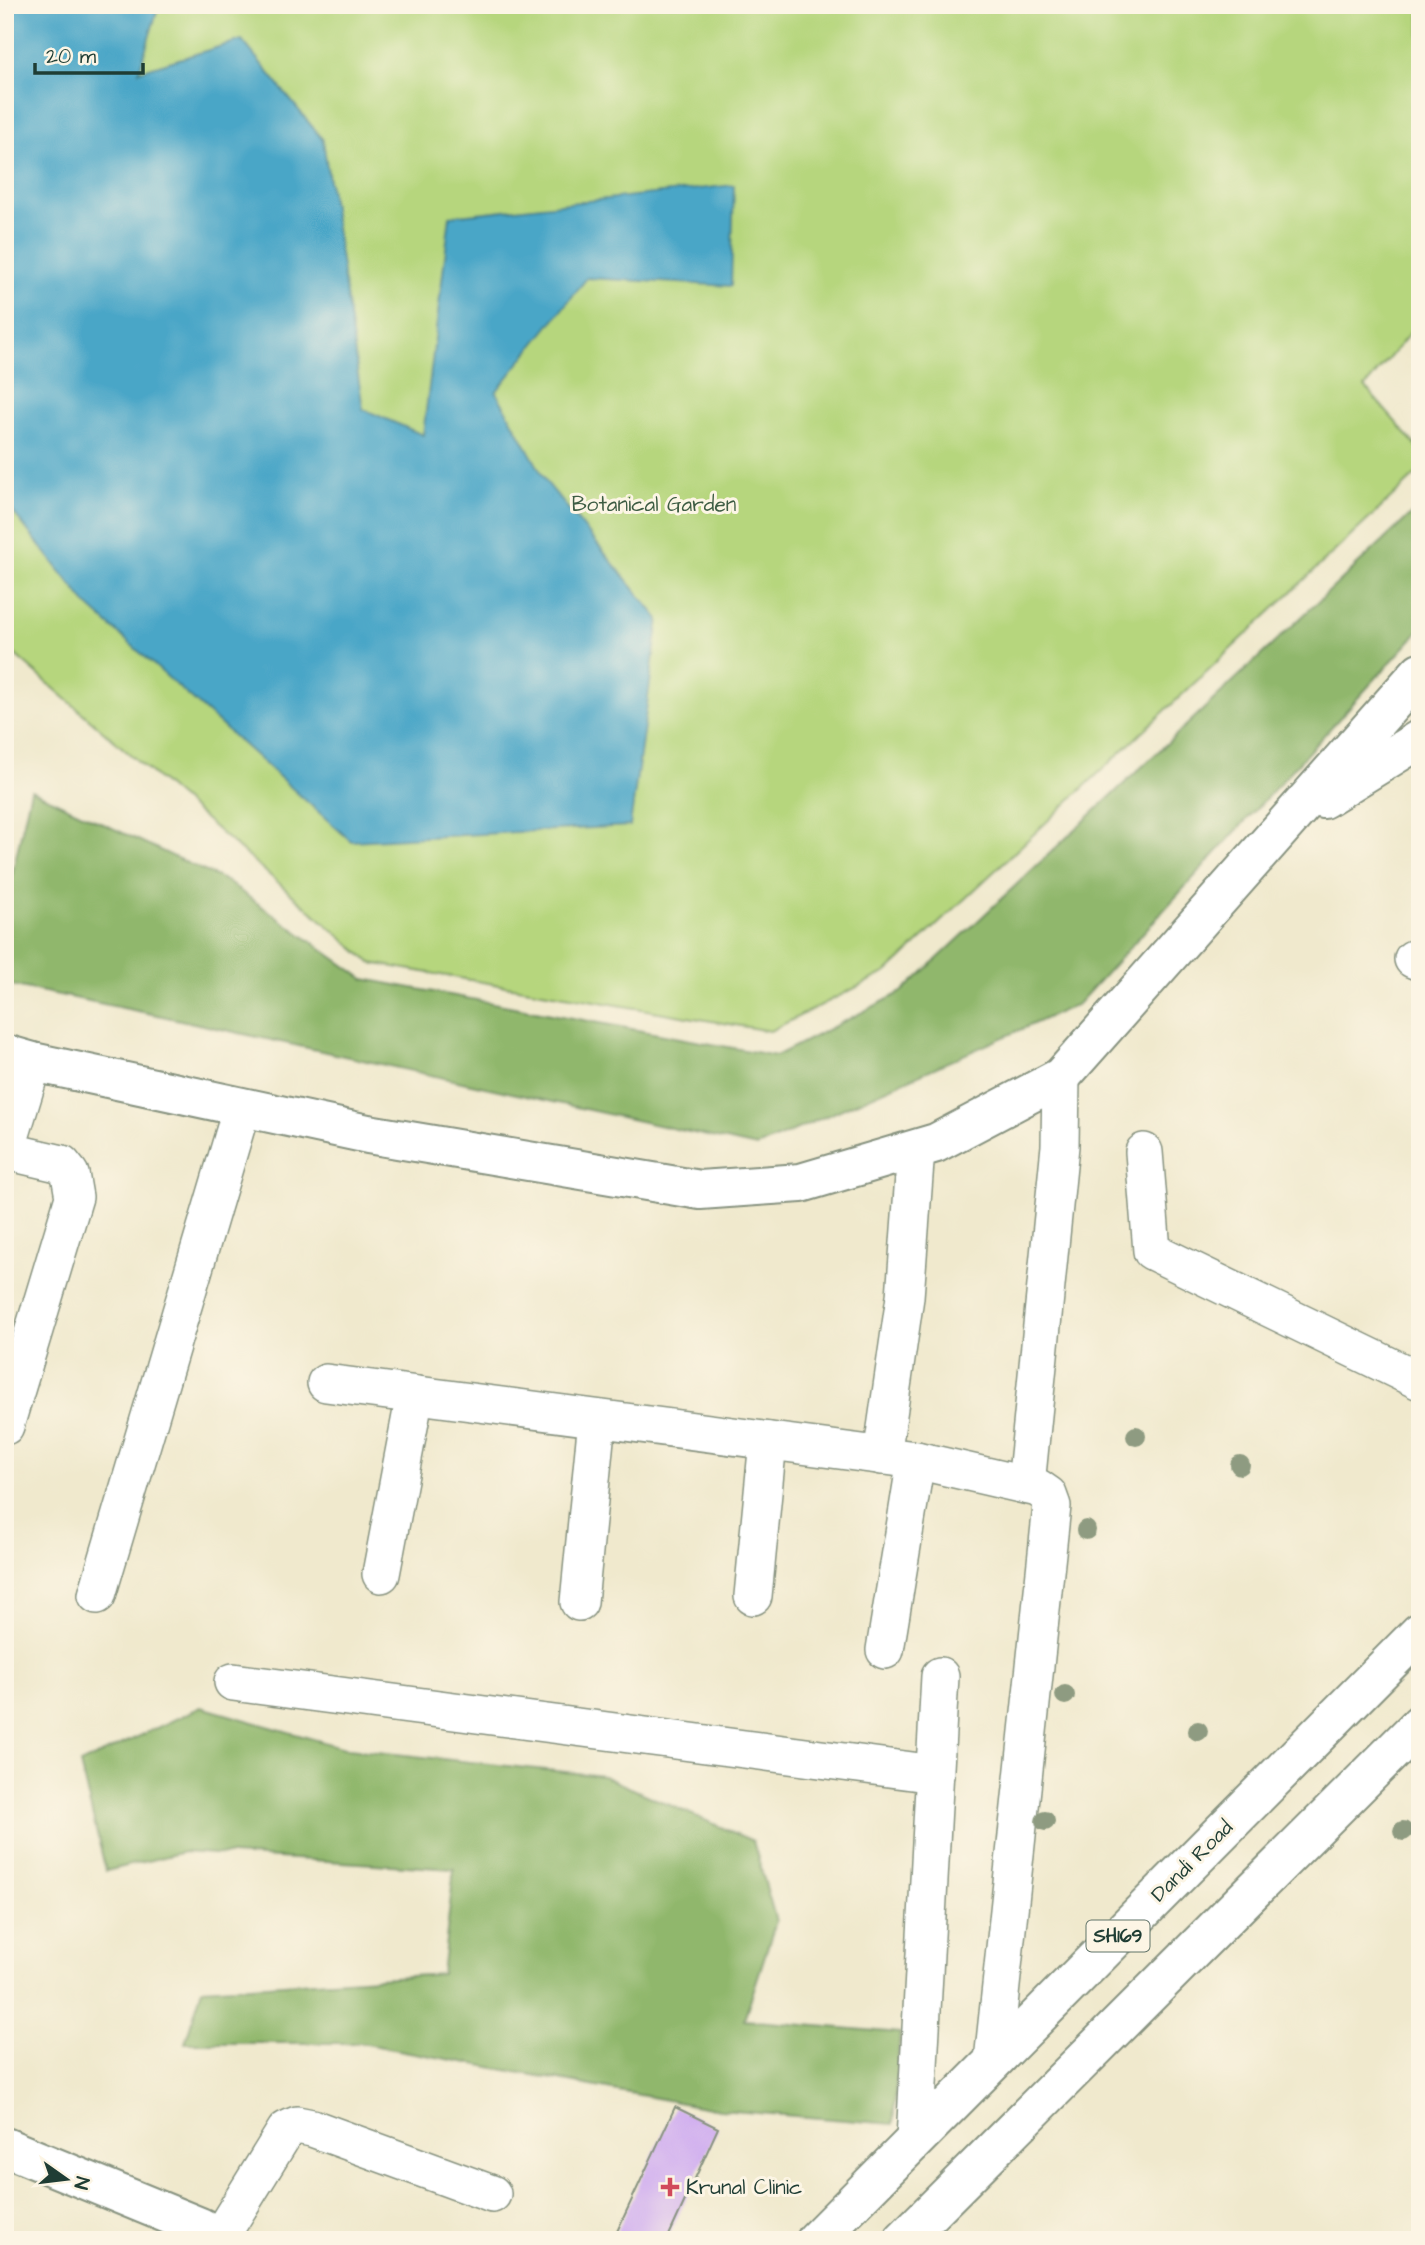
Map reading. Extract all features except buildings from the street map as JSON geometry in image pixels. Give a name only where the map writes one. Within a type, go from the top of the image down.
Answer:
[{"type":"street","points":[[5,1426],[74,1197],[70,1174],[62,1164],[6,1153],[19,1058],[368,1134],[701,1190],[801,1183],[936,1143],[1061,1077],[1420,672]]},
{"type":"street","points":[[1286,822],[1420,739]]},
{"type":"street","points":[[1026,1485],[1060,1146],[1061,1077]]},
{"type":"street","points":[[97,1595],[242,1107]]},
{"type":"street","points":[[885,1650],[899,1458],[905,1297],[916,1149]]},
{"type":"street","points":[[1144,1152],[1152,1251],[1420,1381]]},
{"type":"street","points":[[327,1384],[899,1458],[1026,1485],[1038,1488],[1048,1495],[1052,1506],[993,2061]]},
{"type":"street","points":[[381,1574],[415,1395]]},
{"type":"street","points":[[579,1602],[597,1419]]},
{"type":"street","points":[[753,1596],[768,1441]]},
{"type":"street","name":"Dandi Road","points":[[816,2240],[1420,1632]]},
{"type":"street","points":[[915,2140],[940,1676]]},
{"type":"street","points":[[233,1682],[934,1774]]},
{"type":"street","name":"SH169","points":[[903,2240],[1420,1724]]},
{"type":"street","points":[[5,2147],[223,2239],[286,2130],[297,2125],[312,2128],[492,2194]]},
{"type":"green space","name":"Botanical Garden","points":[[5,5],[1420,5],[1420,321],[1365,387],[1420,450],[1420,471],[887,972],[770,1031],[371,963],[5,646]]},
{"type":"green space","points":[[1420,506],[1420,630],[1078,1004],[757,1147],[5,984],[5,906],[31,790],[226,881],[364,979],[776,1056],[902,992]]},
{"type":"green space","points":[[201,1707],[348,1749],[603,1776],[753,1841],[776,1921],[744,2020],[900,2033],[893,2124],[720,2110],[361,2043],[185,2043],[202,1989],[442,1974],[454,1869],[184,1852],[106,1871],[80,1764]]},
{"type":"water","points":[[5,5],[159,5],[139,71],[242,40],[323,140],[363,409],[423,435],[450,216],[734,185],[731,286],[587,278],[496,392],[547,483],[659,619],[630,826],[351,841],[89,607],[5,502]]},
{"type":"place","name":"Krunal Clinic","points":[[670,2187]]}]
